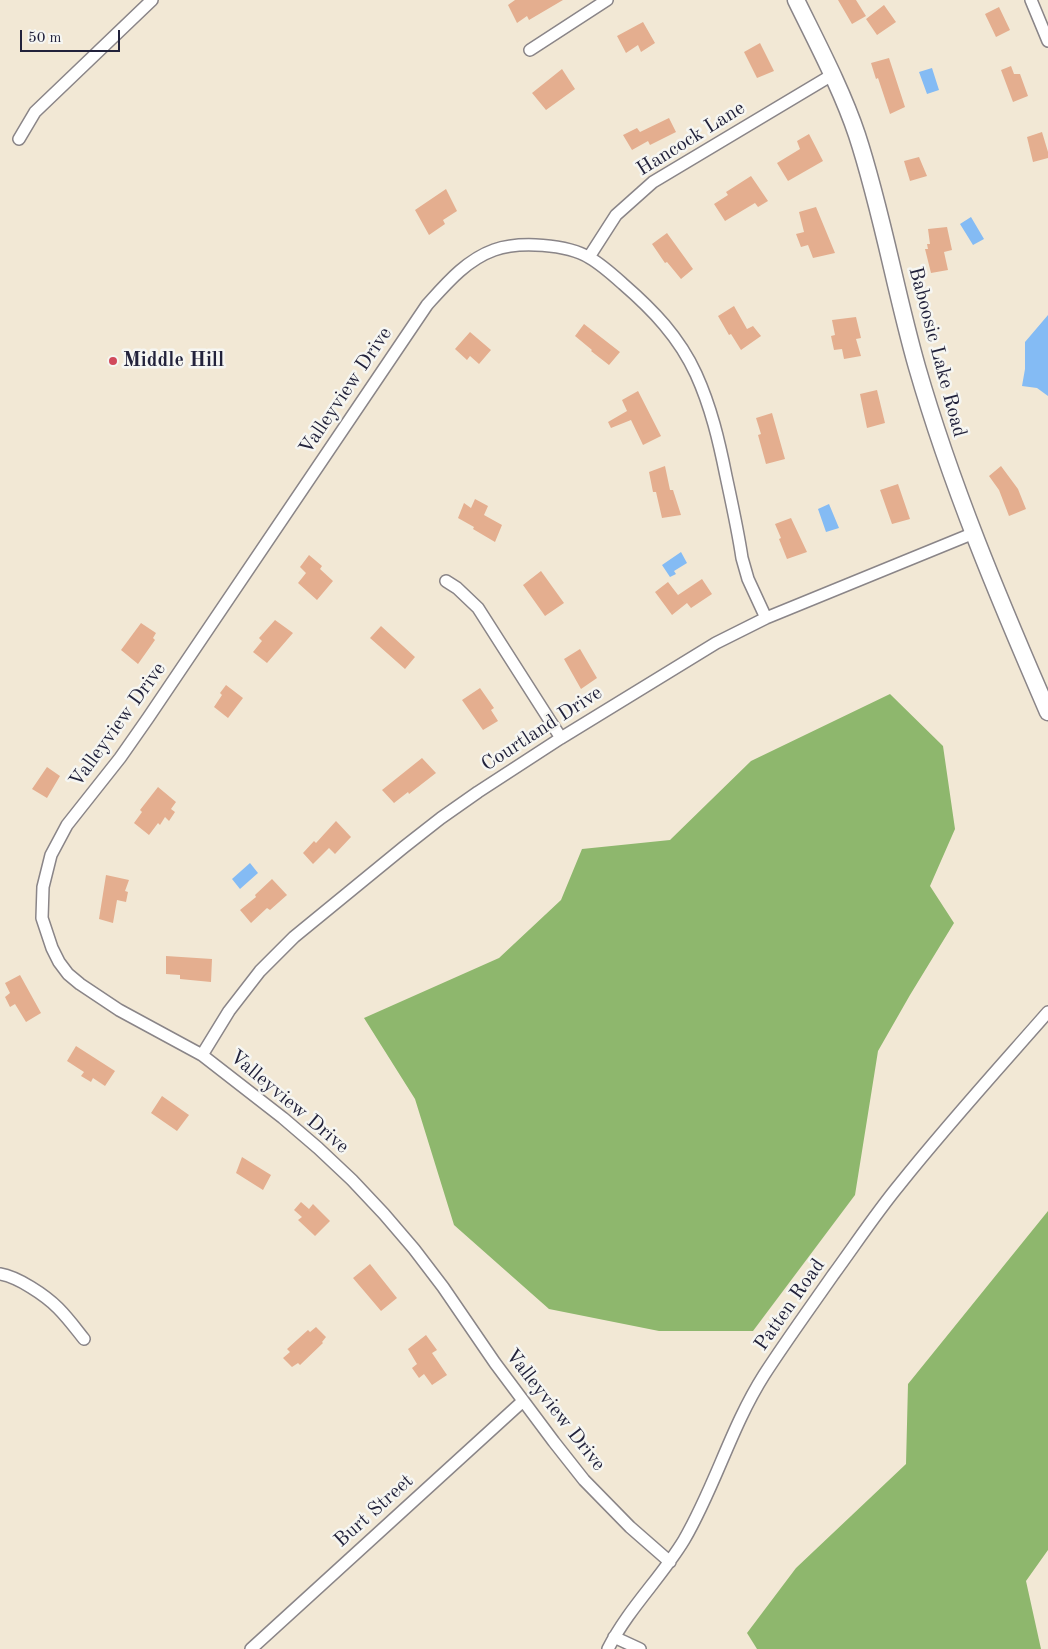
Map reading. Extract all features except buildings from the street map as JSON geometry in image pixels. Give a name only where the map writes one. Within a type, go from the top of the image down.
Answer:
[{"type":"street","points":[[19,139],[35,112],[152,0]]},
{"type":"street","points":[[530,50],[607,0]]},
{"type":"street","name":"Baboosic Lake Road","points":[[796,0],[832,75],[856,132],[872,181],[916,366],[943,453],[1048,712]]},
{"type":"street","points":[[1031,0],[1048,41]]},
{"type":"street","name":"Hancock Lane","points":[[589,257],[616,215],[653,182],[832,75]]},
{"type":"street","name":"Valleyview Drive","points":[[670,1562],[630,1527],[584,1480],[495,1364],[443,1286],[384,1214],[318,1148],[283,1118],[202,1055],[119,1010],[68,974],[59,962],[46,933],[42,918],[42,903],[46,871],[58,840],[67,825],[120,758],[148,718],[427,305],[451,278],[476,258],[494,250],[512,245],[538,245],[564,248],[589,257],[612,274],[667,326],[682,348],[697,376],[714,422],[748,579],[766,618]]},
{"type":"street","name":"Courtland Drive","points":[[202,1055],[229,1011],[260,971],[294,937],[441,818],[561,738],[716,643],[766,618],[974,533]]},
{"type":"street","points":[[446,582],[458,588],[478,608],[561,738]]},
{"type":"street","name":"Patten Road","points":[[608,1649],[614,1637],[670,1562],[685,1538],[705,1499],[741,1416],[763,1376],[784,1345],[898,1186],[1048,1012]]},
{"type":"street","points":[[0,1274],[18,1281],[45,1298],[59,1309],[84,1339]]},
{"type":"street","name":"Burt Street","points":[[250,1649],[523,1401]]},
{"type":"street","points":[[614,1637],[640,1649]]},
{"type":"green space","points":[[890,694],[943,746],[955,829],[930,886],[954,923],[878,1051],[855,1195],[753,1331],[659,1331],[549,1309],[454,1225],[415,1099],[364,1018],[499,958],[561,900],[582,849],[670,840],[751,761]]},
{"type":"green space","points":[[1048,1211],[1048,1550],[1026,1581],[1041,1649],[757,1649],[747,1633],[796,1568],[906,1464],[908,1384]]},
{"type":"water","points":[[932,68],[939,90],[927,94],[919,72]]},
{"type":"water","points":[[971,217],[984,239],[973,245],[960,224]]},
{"type":"water","points":[[1048,315],[1048,396],[1037,388],[1022,386],[1025,369],[1025,342]]},
{"type":"water","points":[[829,504],[839,528],[826,532],[818,509]]},
{"type":"water","points":[[681,552],[687,563],[674,571],[676,574],[670,577],[662,565]]},
{"type":"water","points":[[250,863],[258,873],[240,889],[232,879]]},
{"type":"place","name":"Middle Hill","points":[[113,361]]}]
